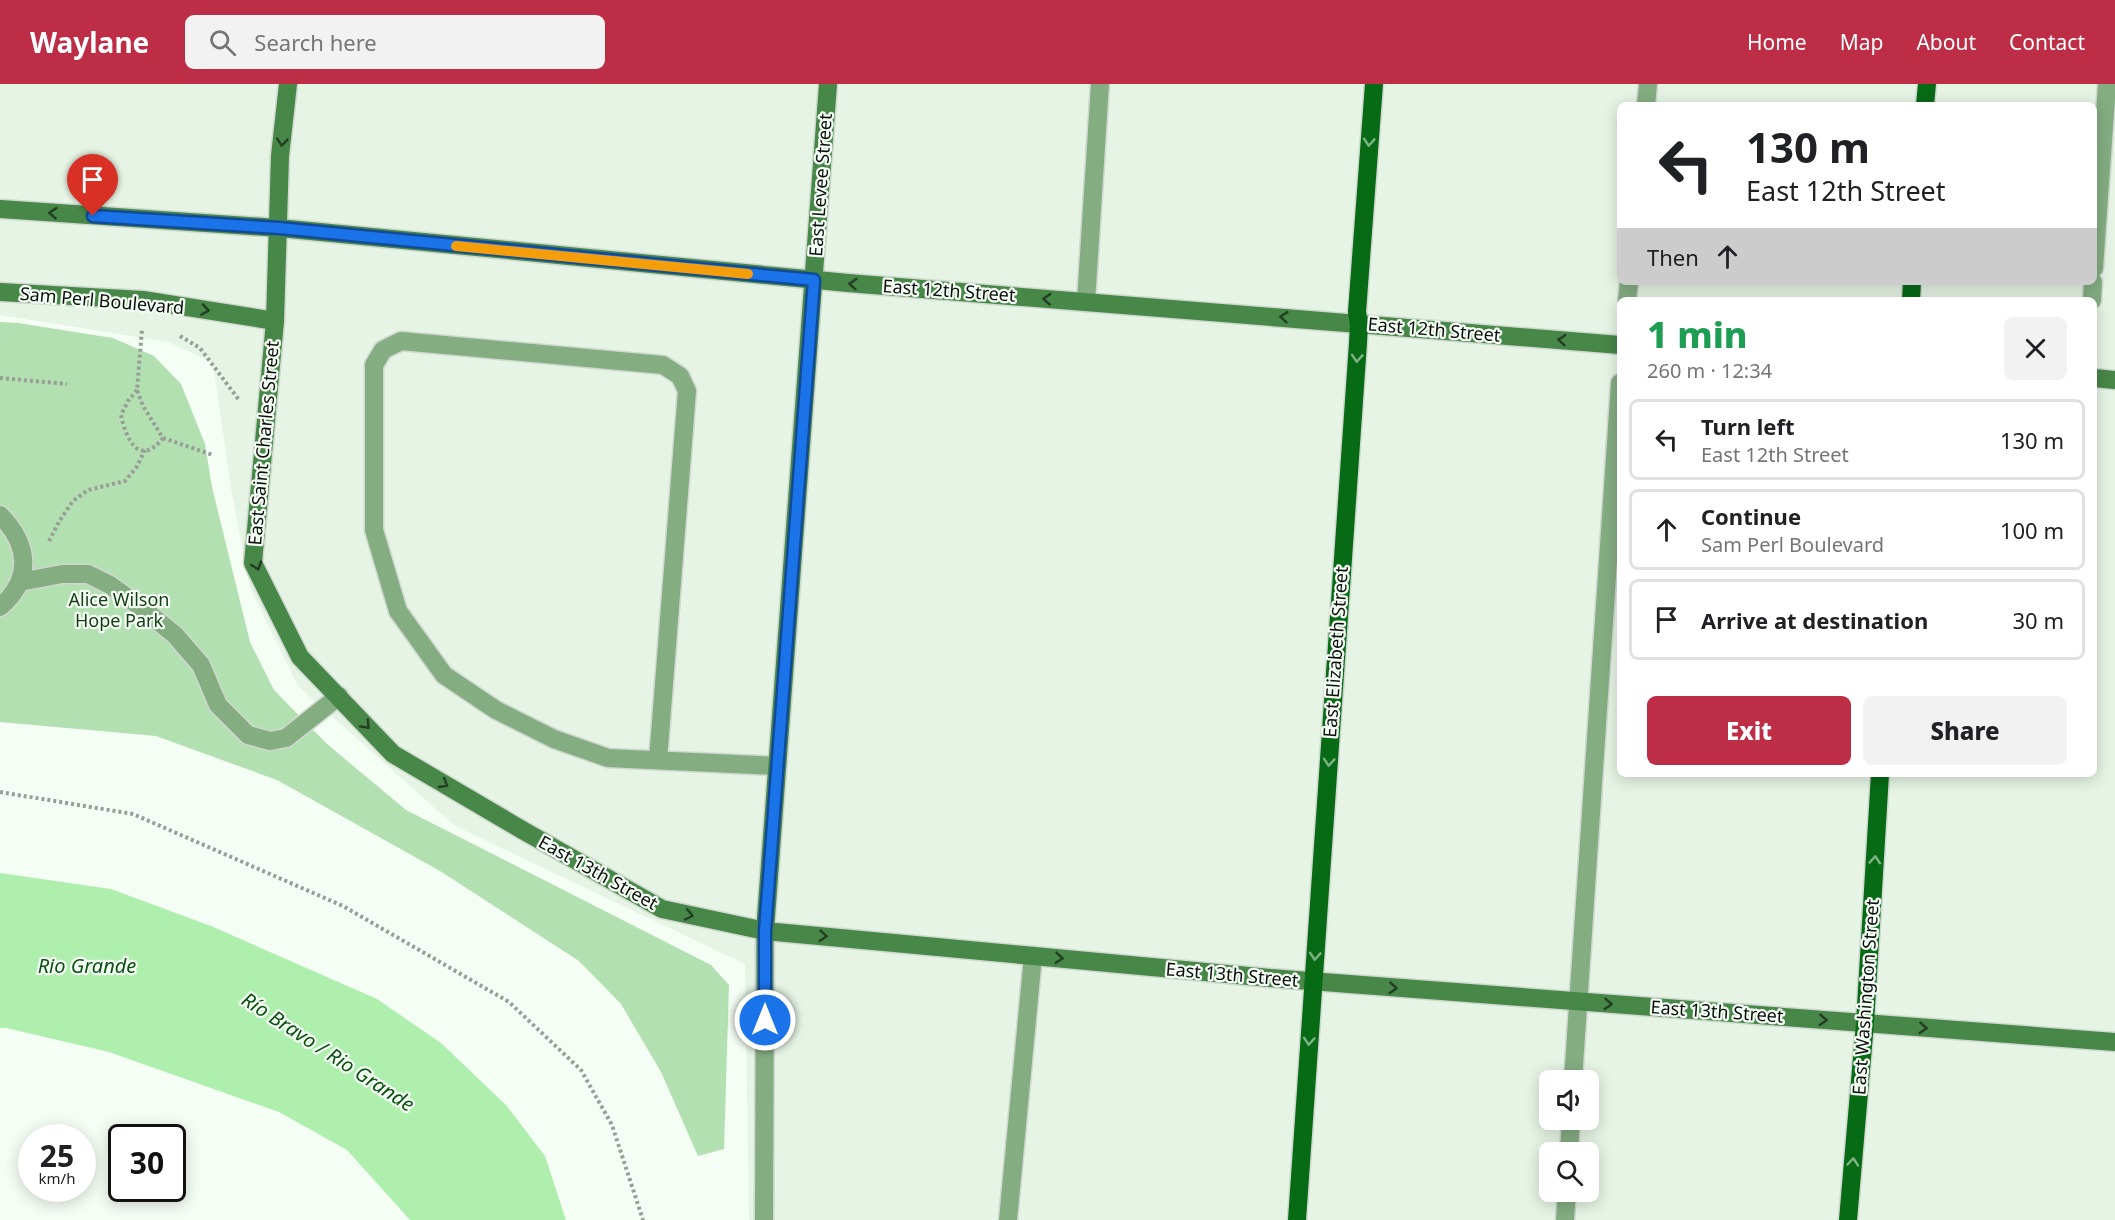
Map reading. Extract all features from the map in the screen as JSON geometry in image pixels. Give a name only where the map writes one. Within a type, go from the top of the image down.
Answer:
[{"type":"main road","name":"East Saint Charles Street","points":[[288,84],[280,156],[275,321],[253,562],[300,657],[393,754]]},
{"type":"main road","name":"East Levee Street","points":[[765,931],[828,84]]},
{"type":"main road","name":"East Elizabeth Street","points":[[1297,1220],[1374,84]]},
{"type":"main road","points":[[1925,102],[1927,84]]},
{"type":"main road","points":[[0,209],[279,228]]},
{"type":"main road","name":"East 12th Street","points":[[279,228],[814,280],[1617,345]]},
{"type":"main road","name":"Sam Perl Boulevard","points":[[0,292],[143,300],[275,321]]},
{"type":"main road","points":[[2097,378],[2115,380]]},
{"type":"main road","name":"East 13th Street","points":[[393,754],[662,909],[765,931],[1313,982],[2115,1042]]},
{"type":"main road","name":"East Washington Street","points":[[1848,1220],[1865,1023],[1881,777]]},
{"type":"street","points":[[1086,302],[1100,84]]},
{"type":"street","points":[[1646,102],[1647,84]]},
{"type":"street","points":[[2097,229],[2108,84]]},
{"type":"street","points":[[658,760],[687,391],[680,376],[663,365],[401,341],[383,350],[374,365],[374,530],[398,611],[444,675],[496,710],[554,739],[608,758],[777,766]]},
{"type":"street","points":[[1574,1070],[1617,426]]},
{"type":"street","points":[[0,515],[13,528],[21,545],[24,564],[20,582],[11,598],[0,607]]},
{"type":"street","points":[[20,582],[62,574],[88,574],[110,585],[175,635],[201,665],[218,705],[248,735],[270,741],[286,738],[339,696]]},
{"type":"street","name":"East Levee Street","points":[[764,1220],[765,931]]},
{"type":"street","points":[[1008,1220],[1033,956]]},
{"type":"street","points":[[1565,1220],[1566,1202]]},
{"type":"path","points":[[179,335],[200,348],[265,435]]},
{"type":"path","points":[[142,343],[137,390],[143,406],[163,438],[213,455]]},
{"type":"path","points":[[0,378],[67,384]]},
{"type":"path","points":[[137,390],[121,415],[129,441],[138,450],[149,450],[163,438]]},
{"type":"path","points":[[20,582],[51,539],[73,501],[88,490],[125,481],[136,468],[144,450]]},
{"type":"path","points":[[0,792],[133,814],[343,906],[509,1002],[581,1070],[612,1125],[643,1220]]},
{"type":"shaded area","points":[[0,84],[2115,84],[2115,1220],[749,1220],[745,964],[455,826],[298,686],[250,588],[231,488],[213,363],[168,342],[0,315]]},
{"type":"green space","name":"Alice Wilson Hope Park","points":[[0,322],[113,338],[154,356],[181,384],[205,444],[212,487],[250,642],[274,690],[327,744],[406,810],[711,965],[729,985],[724,1149],[698,1156],[661,1072],[621,1004],[579,961],[440,871],[277,780],[156,736],[0,722]]},
{"type":"water","name":"Rio Grande","points":[[0,873],[111,889],[211,926],[377,999],[441,1043],[506,1105],[545,1156],[566,1220],[410,1220],[347,1150],[279,1112],[109,1052],[0,1028]]},
{"type":"slow traffic","points":[[456,246],[748,274]]},
{"type":"route","points":[[93,216],[279,228],[814,280],[765,931],[765,1020]]},
{"type":"water label","name":"Río Bravo / Rio Grande","points":[[328,1052]]}]
